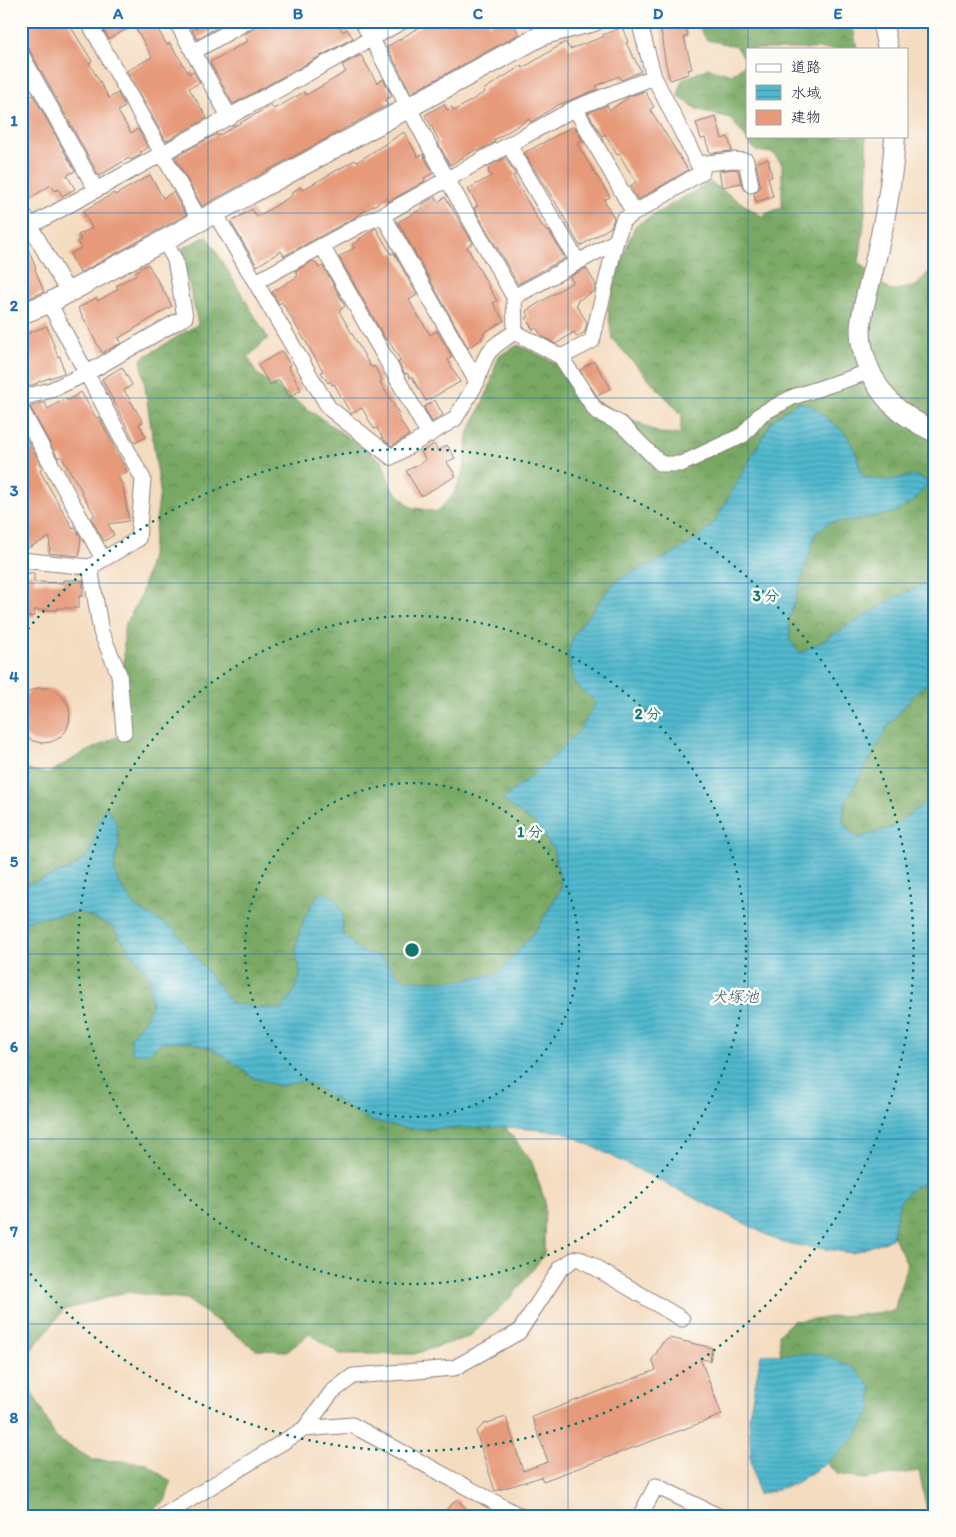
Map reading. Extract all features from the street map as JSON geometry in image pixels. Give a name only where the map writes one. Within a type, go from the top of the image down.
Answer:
[{"type":"street","points":[[88,21],[162,155],[256,282],[329,408],[391,457],[455,419],[477,382],[483,362],[492,346],[515,332]]},
{"type":"street","points":[[176,21],[230,118]]},
{"type":"street","points":[[193,52],[248,21]]},
{"type":"street","points":[[362,21],[447,179],[514,297],[515,332]]},
{"type":"street","points":[[26,229],[404,21]]},
{"type":"street","points":[[21,314],[49,303],[408,108],[541,28],[594,21]]},
{"type":"street","points":[[561,357],[592,341],[616,241],[623,220],[702,172],[654,77],[639,21]]},
{"type":"street","points":[[882,21],[888,48]]},
{"type":"street","points":[[21,54],[96,190]]},
{"type":"street","points":[[256,282],[382,215],[575,108],[654,77]]},
{"type":"street","points":[[575,108],[634,213]]},
{"type":"street","points":[[895,138],[894,167],[861,324],[862,350],[869,372],[891,403],[921,425],[935,432]]},
{"type":"street","points":[[509,144],[578,262]]},
{"type":"street","points":[[699,164],[733,160],[746,161],[751,185]]},
{"type":"street","points":[[21,210],[26,229],[68,292]]},
{"type":"street","points":[[382,215],[477,382]]},
{"type":"street","points":[[21,398],[51,390],[87,373],[185,317],[175,260],[164,240]]},
{"type":"street","points":[[514,297],[616,241]]},
{"type":"street","points":[[322,246],[429,435]]},
{"type":"street","points":[[21,560],[97,563],[138,539],[143,480],[49,303]]},
{"type":"street","points":[[515,332],[561,357],[596,410],[621,424],[661,464],[680,464],[743,435],[761,414],[793,397],[869,372]]},
{"type":"street","points":[[21,409],[97,563],[101,632],[119,674],[124,732]]},
{"type":"street","points":[[163,1516],[304,1429],[332,1392],[353,1376],[454,1368],[519,1332],[561,1268],[573,1260],[579,1258],[682,1319]]},
{"type":"street","points":[[304,1429],[352,1425],[520,1516]]},
{"type":"street","points":[[640,1516],[656,1486],[718,1516]]},
{"type":"green space","points":[[695,21],[852,21],[857,48],[746,48],[746,61],[736,46],[707,40]]},
{"type":"green space","points":[[746,63],[746,138],[866,138],[868,177],[859,262],[890,291],[916,286],[935,265],[935,1516],[928,1516],[919,1471],[864,1479],[837,1474],[813,1450],[782,1371],[779,1334],[793,1321],[894,1311],[907,1264],[862,1170],[595,887],[483,1098],[532,1162],[545,1201],[544,1255],[514,1294],[469,1337],[414,1354],[340,1354],[310,1334],[288,1351],[257,1350],[186,1299],[126,1292],[64,1310],[29,1353],[31,1390],[56,1438],[93,1460],[147,1464],[171,1482],[165,1501],[143,1516],[21,1516],[21,768],[48,774],[81,754],[121,735],[124,627],[141,595],[152,552],[160,490],[141,359],[198,324],[181,249],[207,236],[268,338],[248,357],[256,373],[382,461],[391,487],[411,507],[437,512],[453,495],[464,471],[468,434],[489,389],[498,356],[518,345],[556,363],[572,389],[659,433],[680,434],[682,415],[612,339],[608,309],[621,261],[635,226],[710,182],[761,216],[782,207],[782,164],[773,153],[756,151],[730,118],[696,109],[678,96],[682,80],[708,68],[732,75]]},
{"type":"water","name":"犬塚池","points":[[800,402],[811,405],[846,434],[856,453],[863,477],[886,481],[915,475],[929,482],[915,500],[896,512],[829,523],[816,533],[789,620],[790,640],[800,653],[898,596],[935,580],[935,677],[917,692],[889,725],[845,803],[843,822],[857,838],[891,828],[935,796],[935,925],[930,928],[931,948],[935,949],[935,1182],[914,1187],[900,1201],[892,1239],[852,1253],[783,1243],[564,1132],[506,1127],[410,1129],[371,1121],[305,1081],[280,1086],[253,1078],[213,1049],[190,1042],[162,1042],[149,1053],[132,1053],[131,1037],[145,1019],[152,1005],[150,977],[112,926],[79,912],[21,921],[21,887],[70,869],[90,854],[98,825],[106,806],[116,822],[119,843],[114,869],[118,882],[137,908],[174,929],[232,1004],[281,1010],[294,992],[300,977],[296,953],[298,936],[307,913],[322,892],[335,897],[343,915],[342,933],[360,951],[378,956],[404,980],[465,980],[499,973],[539,926],[562,887],[553,849],[535,824],[502,800],[558,753],[581,728],[596,702],[575,684],[568,654],[574,634],[614,583],[638,569],[663,559],[697,539],[714,523],[773,419]]},
{"type":"water","points":[[821,1354],[854,1368],[871,1386],[872,1409],[854,1439],[827,1463],[794,1484],[758,1495],[751,1461],[749,1415],[761,1355]]},
{"type":"building","points":[[30,21],[67,21],[92,61],[89,63],[109,98],[118,93],[125,107],[118,111],[131,133],[138,129],[148,148],[140,152],[142,154],[131,160],[129,158],[99,176],[29,49],[22,41],[25,39],[21,32],[21,26]]},
{"type":"building","points":[[108,21],[153,21],[167,45],[170,43],[189,74],[193,71],[200,83],[189,88],[207,118],[166,141],[127,71],[152,57],[134,25],[109,39],[101,25]]},
{"type":"building","points":[[193,21],[228,21],[197,39],[192,30],[197,28]]},
{"type":"building","points":[[257,21],[336,21],[343,32],[347,29],[353,38],[233,104],[210,62],[248,41],[244,34],[253,29]]},
{"type":"building","points":[[429,21],[487,21],[489,25],[496,21],[512,21],[519,34],[411,93],[387,47]]},
{"type":"building","points":[[684,21],[688,36],[684,37],[692,69],[688,70],[689,74],[670,80],[660,27]]},
{"type":"building","points":[[622,27],[628,42],[626,43],[641,71],[621,80],[619,76],[596,86],[598,89],[558,105],[531,122],[529,119],[494,140],[495,142],[478,151],[477,149],[450,165],[425,115],[444,104],[447,110],[452,107],[454,111],[485,92],[483,90],[521,66],[523,68],[565,42],[570,49],[603,37],[603,35]]},
{"type":"building","points":[[361,55],[377,83],[383,79],[392,96],[385,100],[388,105],[202,206],[175,157],[217,134],[218,136],[271,105],[274,109],[304,92],[306,95],[346,72],[342,65]]},
{"type":"building","points":[[645,91],[654,107],[650,109],[688,170],[638,200],[630,186],[636,182],[619,154],[617,155],[605,134],[602,136],[588,113],[607,105],[610,110],[630,96]]},
{"type":"building","points":[[33,95],[75,171],[67,175],[75,189],[62,196],[58,189],[55,191],[51,185],[27,200],[21,190],[21,102]]},
{"type":"building","points":[[716,117],[722,139],[728,137],[732,151],[710,153],[705,138],[701,139],[696,123]]},
{"type":"building","points":[[574,126],[583,141],[577,144],[610,197],[604,200],[614,218],[611,227],[580,246],[524,153]]},
{"type":"building","points":[[404,132],[418,157],[423,154],[433,173],[424,178],[425,181],[388,202],[386,198],[284,256],[281,251],[257,266],[231,222],[252,209],[257,217],[293,195],[291,193],[300,187],[302,190],[355,160],[357,162]]},
{"type":"building","points":[[505,158],[516,175],[513,176],[538,220],[547,232],[549,231],[565,258],[518,284],[474,208],[478,206],[468,189],[491,176],[488,167]]},
{"type":"building","points":[[768,159],[772,177],[768,177],[773,197],[756,202],[754,194],[760,188],[760,184],[756,162]]},
{"type":"building","points":[[738,170],[741,183],[722,187],[719,171]]},
{"type":"building","points":[[150,175],[163,198],[173,192],[186,215],[80,273],[70,254],[81,248],[77,241],[81,240],[78,235],[92,228],[83,211]]},
{"type":"building","points":[[435,197],[438,202],[445,197],[473,243],[467,247],[497,301],[493,303],[504,321],[483,333],[482,339],[468,348],[398,222],[423,208],[421,205]]},
{"type":"building","points":[[376,228],[391,254],[394,253],[417,295],[409,300],[430,335],[437,331],[452,357],[448,360],[460,382],[426,401],[412,377],[410,378],[407,373],[405,374],[398,362],[401,361],[388,340],[386,340],[339,257],[354,248],[352,244]]},
{"type":"building","points":[[21,240],[24,240],[44,292],[21,301]]},
{"type":"building","points":[[314,261],[319,268],[323,266],[345,306],[339,311],[371,367],[374,366],[382,381],[380,382],[409,435],[392,446],[384,440],[377,428],[374,429],[362,408],[351,414],[334,384],[332,385],[330,381],[328,383],[321,372],[323,371],[282,302],[279,304],[272,292],[298,276],[295,271]]},
{"type":"building","points":[[148,264],[172,306],[119,338],[121,343],[102,353],[78,308],[96,298],[98,301],[118,289],[116,286],[137,274],[135,272]]},
{"type":"building","points":[[586,268],[596,285],[594,291],[577,301],[576,305],[587,322],[585,332],[577,337],[574,332],[556,344],[542,336],[536,328],[533,330],[526,318],[529,316],[526,311],[573,282],[570,277]]},
{"type":"building","points":[[47,326],[58,357],[60,356],[64,373],[21,388],[21,336]]},
{"type":"building","points":[[282,351],[301,390],[289,397],[279,380],[270,385],[258,365]]},
{"type":"building","points":[[594,361],[611,388],[597,396],[580,370]]},
{"type":"building","points":[[122,367],[132,385],[124,390],[143,422],[139,424],[146,437],[135,443],[102,379]]},
{"type":"building","points":[[81,392],[95,416],[99,417],[127,472],[118,477],[123,486],[129,521],[108,524],[114,535],[104,541],[91,518],[95,515],[82,491],[61,456],[58,458],[30,407],[44,402],[48,409],[66,398],[67,401]]},
{"type":"building","points":[[435,400],[443,415],[432,422],[424,407]]},
{"type":"building","points":[[23,433],[42,467],[40,471],[73,529],[75,527],[81,538],[79,556],[49,553],[50,537],[24,550],[21,544],[21,495],[29,490],[21,477],[21,434]]},
{"type":"building","points":[[434,444],[438,451],[447,445],[455,458],[447,462],[456,476],[421,496],[406,471],[426,460],[421,452]]},
{"type":"building","points":[[21,573],[34,573],[34,582],[63,583],[63,580],[83,580],[83,596],[79,596],[79,608],[34,610],[35,616],[21,617]]},
{"type":"building","points":[[38,688],[56,691],[68,705],[70,714],[66,731],[59,738],[51,742],[33,741],[21,732],[21,699],[30,691]]},
{"type":"building","points":[[670,1338],[712,1348],[710,1361],[700,1358],[722,1415],[543,1481],[541,1477],[495,1491],[476,1432],[484,1424],[506,1417],[523,1471],[548,1462],[532,1417],[656,1370],[652,1360],[663,1342]]},
{"type":"building","points":[[457,1499],[473,1516],[440,1516]]}]
